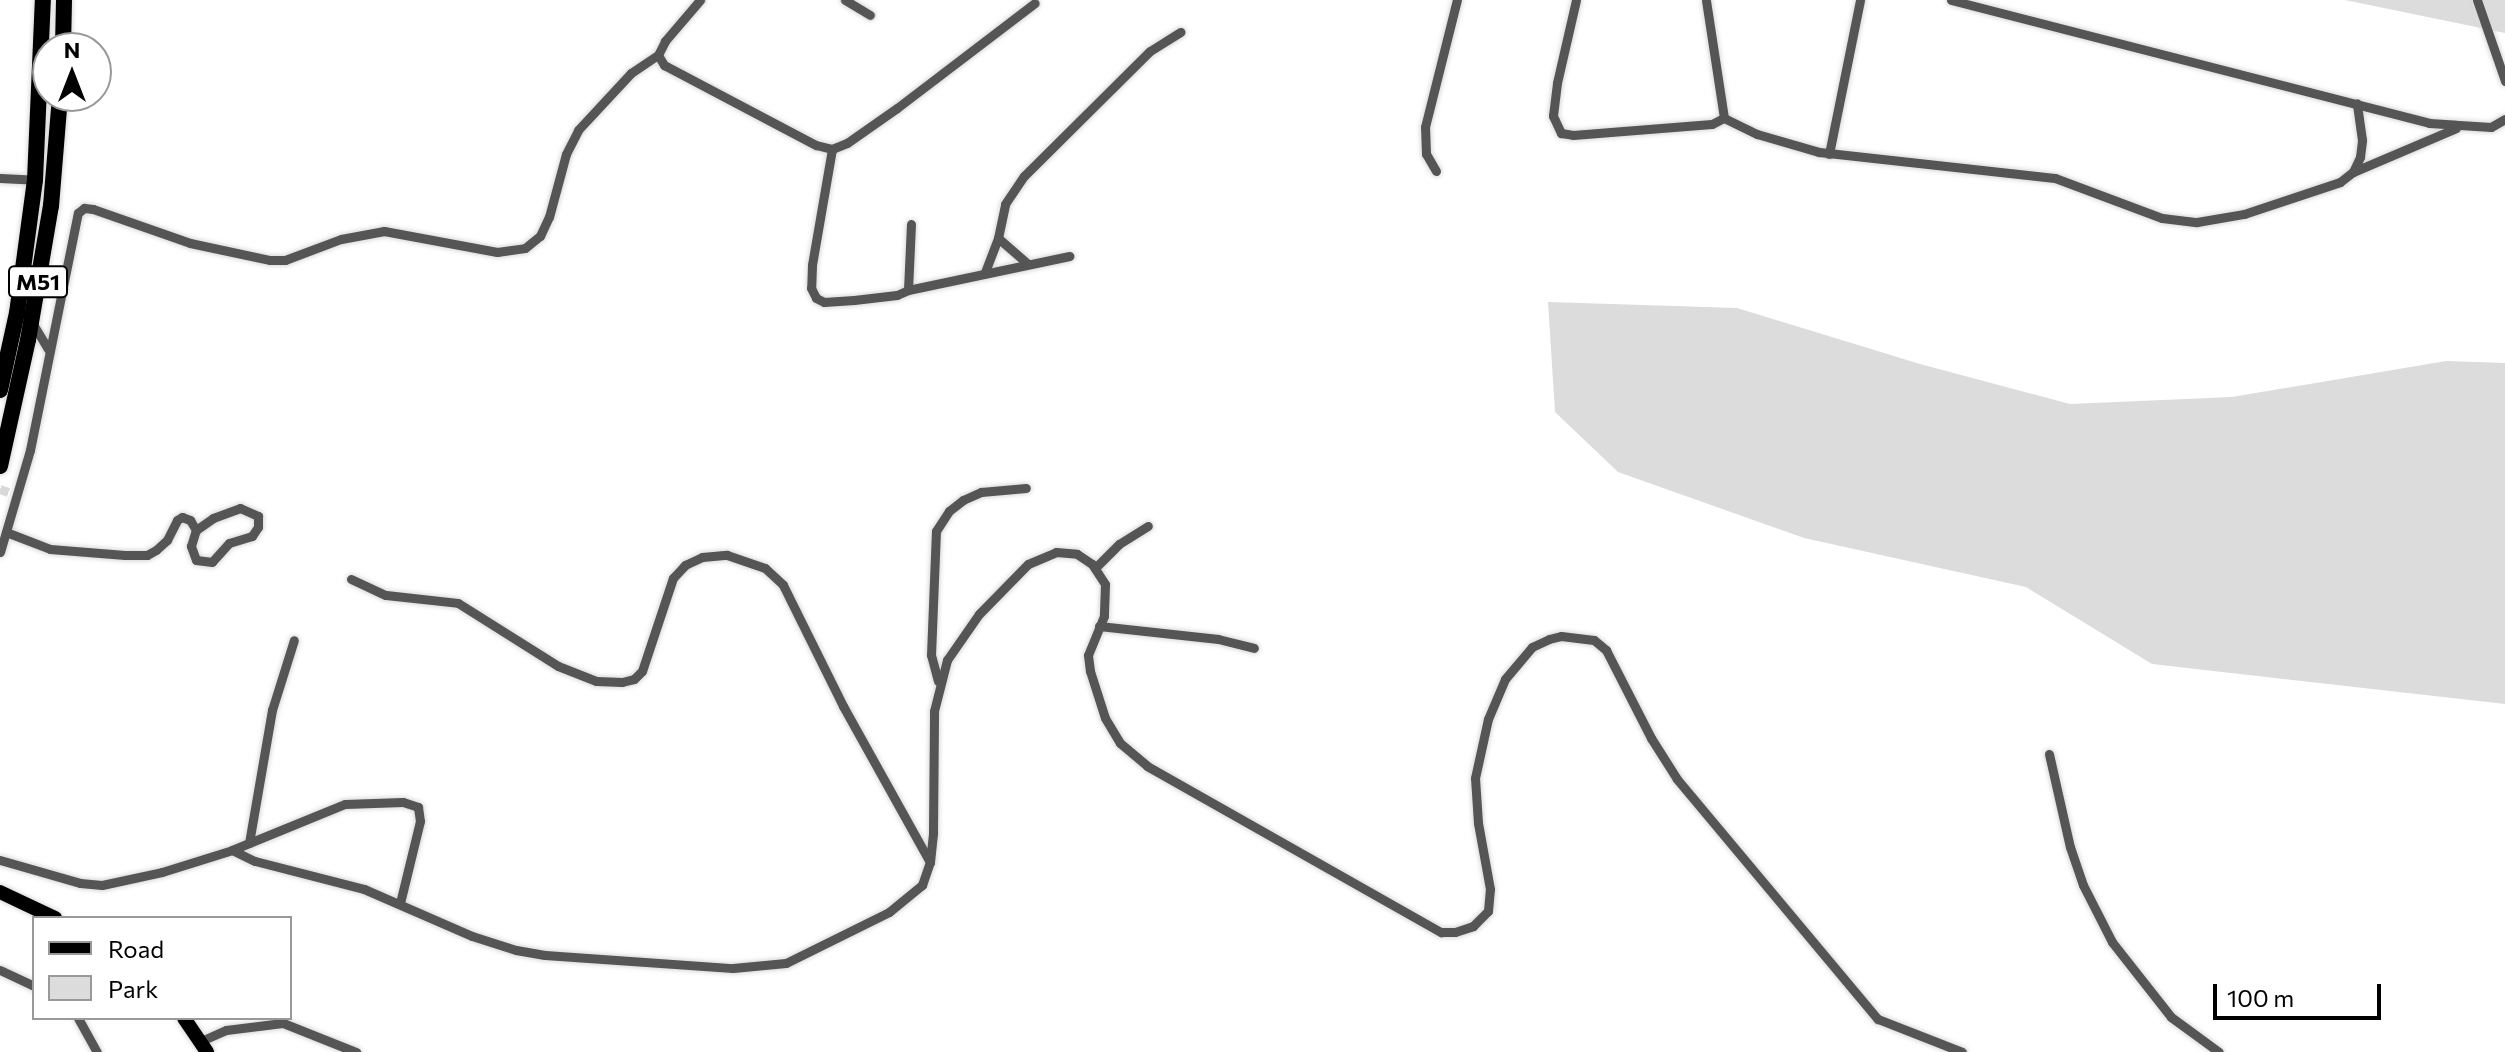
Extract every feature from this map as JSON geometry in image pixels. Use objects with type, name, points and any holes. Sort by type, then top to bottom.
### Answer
[{"type":"highway","name":"M51","points":[[0,390],[35,180],[43,0]]},
{"type":"highway","points":[[63,32],[64,0]]},
{"type":"highway","name":"M51","points":[[0,466],[32,322],[51,206],[59,112]]},
{"type":"main road","points":[[0,892],[51,916]]},
{"type":"main road","points":[[185,1020],[204,1046]]},
{"type":"street","points":[[684,0],[690,12]]},
{"type":"street","points":[[0,552],[30,450],[75,223],[84,208],[190,243],[270,260],[285,260],[341,239],[384,231],[497,252],[525,248],[540,236],[549,217],[566,154],[578,130],[631,73],[658,55],[665,41],[700,0]]},
{"type":"street","points":[[845,0],[870,15]]},
{"type":"street","points":[[1436,171],[1425,147],[1425,127],[1457,0]]},
{"type":"street","points":[[1576,0],[1555,97],[1554,120],[1561,133],[1704,125],[1724,118],[1757,134],[1829,154],[2055,178],[2162,218],[2197,222],[2244,214],[2340,182],[2353,172],[2457,128]]},
{"type":"street","points":[[1706,0],[1724,118]]},
{"type":"street","points":[[1829,154],[1860,0]]},
{"type":"street","points":[[1951,0],[2457,128],[2505,128]]},
{"type":"street","points":[[2477,0],[2505,81]]},
{"type":"street","points":[[658,55],[664,65],[816,145],[832,149],[871,126],[1035,3]]},
{"type":"street","points":[[985,272],[998,238],[1005,204],[1024,176],[1150,51],[1181,32]]},
{"type":"street","points":[[2353,172],[2362,140],[2357,103]]},
{"type":"street","points":[[2491,127],[2505,119]]},
{"type":"street","points":[[832,149],[812,265],[813,295],[824,302],[889,296],[985,272],[1069,256]]},
{"type":"street","points":[[0,178],[35,180]]},
{"type":"street","points":[[908,290],[911,224]]},
{"type":"street","points":[[998,238],[1027,263]]},
{"type":"street","points":[[32,322],[48,349]]},
{"type":"street","points":[[938,681],[931,655],[936,531],[949,511],[963,500],[981,492],[1026,488]]},
{"type":"street","points":[[6,532],[50,549],[147,555],[167,540],[177,520],[182,517],[190,520],[196,530],[192,555],[202,563],[212,562],[229,543],[252,536],[259,520],[248,509],[240,508],[213,518],[196,530]]},
{"type":"street","points":[[1095,568],[1119,544],[1148,526]]},
{"type":"street","points":[[232,850],[255,861],[324,877],[400,903],[491,944],[545,955],[759,967],[786,963],[889,912],[922,885],[930,862],[934,711],[938,681],[947,660],[971,625],[1028,564],[1056,552],[1077,554],[1095,568],[1107,595],[1088,655],[1092,685],[1111,730],[1131,753],[1427,927],[1455,932],[1482,919],[1489,903],[1475,778],[1494,700],[1505,679],[1532,647],[1561,636],[1594,640],[1612,659],[1651,738],[1677,779],[1878,1019],[1962,1052]]},
{"type":"street","points":[[351,579],[386,595],[458,603],[558,666],[596,681],[622,682],[634,679],[642,671],[673,578],[685,565],[702,557],[727,555],[765,568],[783,585],[843,706],[930,862]]},
{"type":"street","points":[[1099,626],[1218,639],[1254,648]]},
{"type":"street","points":[[249,843],[272,710],[294,640]]},
{"type":"street","points":[[2049,754],[2070,847],[2083,885],[2112,942],[2171,1017],[2219,1052]]},
{"type":"street","points":[[0,860],[80,883],[102,885],[162,872],[232,850],[345,804],[393,801],[415,805],[420,814],[419,831],[400,903]]},
{"type":"street","points":[[0,970],[32,985]]},
{"type":"street","points":[[79,1020],[97,1052]]},
{"type":"street","points":[[204,1046],[226,1030],[283,1023],[356,1052]]},
{"type":"green space","points":[[2345,0],[2505,0],[2505,33]]},
{"type":"green space","points":[[1548,302],[1737,308],[1920,364],[2070,404],[2232,397],[2446,361],[2505,363],[2505,704],[2152,664],[2026,587],[1804,538],[1618,472],[1555,412]]},
{"type":"tunnel","points":[[0,489],[19,496]]}]
